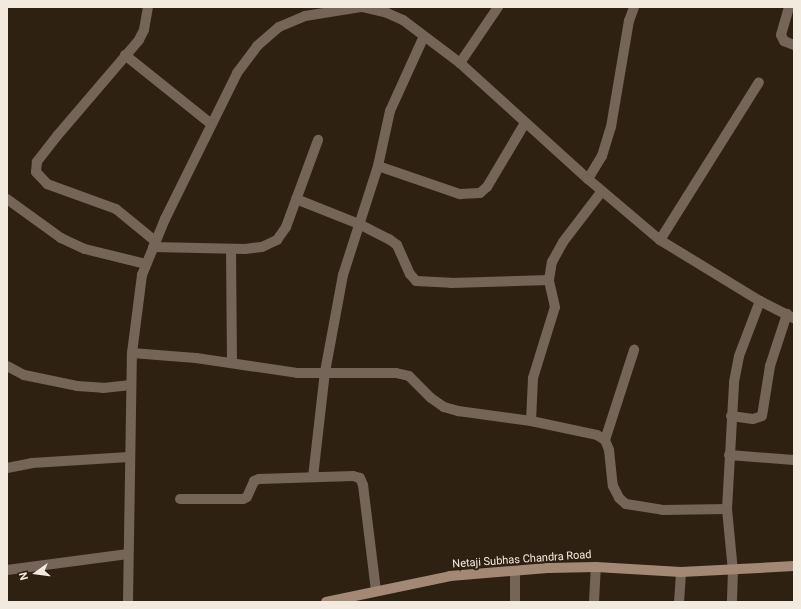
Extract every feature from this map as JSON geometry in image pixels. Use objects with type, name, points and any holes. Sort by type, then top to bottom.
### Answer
[{"type":"main road","name":"Netaji Subhas Chandra Road","points":[[326,602],[450,576],[596,567],[681,572],[734,571],[794,566]]},
{"type":"street","points":[[148,7],[144,30],[139,40],[57,136],[37,162],[36,172],[47,184],[116,209],[154,244],[231,249],[262,247],[277,240],[286,227],[318,140]]},
{"type":"street","points":[[128,602],[129,457],[132,353],[142,275],[154,244],[237,73],[257,46],[279,27],[305,16],[347,7],[362,8],[386,13],[403,20],[460,63],[588,179],[660,240],[760,301],[790,316],[770,366],[765,412],[758,418],[731,416]]},
{"type":"street","points":[[460,63],[498,7]]},
{"type":"street","points":[[588,179],[602,156],[611,127],[627,36],[634,7]]},
{"type":"street","points":[[789,7],[781,35],[784,41],[794,45]]},
{"type":"street","points":[[313,477],[325,372],[343,275],[378,166],[390,111],[424,36]]},
{"type":"street","points":[[125,55],[211,124]]},
{"type":"street","points":[[660,240],[760,82]]},
{"type":"street","points":[[378,166],[460,194],[480,193],[487,187],[525,123]]},
{"type":"street","points":[[531,421],[533,378],[538,358],[553,320],[555,307],[549,280],[552,262],[563,242],[602,191]]},
{"type":"street","points":[[7,199],[55,234],[85,249],[146,264]]},
{"type":"street","points":[[296,199],[359,224],[397,245],[410,274],[416,281],[451,283],[549,280]]},
{"type":"street","points":[[231,249],[232,363]]},
{"type":"street","points":[[732,602],[734,571],[727,509],[731,416],[739,356],[760,301]]},
{"type":"street","points":[[605,440],[634,350]]},
{"type":"street","points":[[132,353],[232,363],[297,373],[396,373],[409,376],[431,398],[444,407],[458,411],[531,421],[597,435],[605,440],[609,450],[613,486],[619,498],[626,504],[662,510],[727,509]]},
{"type":"street","points":[[7,366],[24,375],[77,386],[103,388],[131,385]]},
{"type":"street","points":[[729,455],[794,460]]},
{"type":"street","points":[[7,468],[32,463],[129,457]]},
{"type":"street","points":[[180,499],[243,499],[247,497],[254,481],[259,479],[353,476],[360,478],[363,485],[376,591]]},
{"type":"street","points":[[7,570],[128,554]]},
{"type":"street","points":[[594,602],[596,567]]},
{"type":"street","points":[[515,571],[515,602]]},
{"type":"street","points":[[679,602],[681,572]]}]
